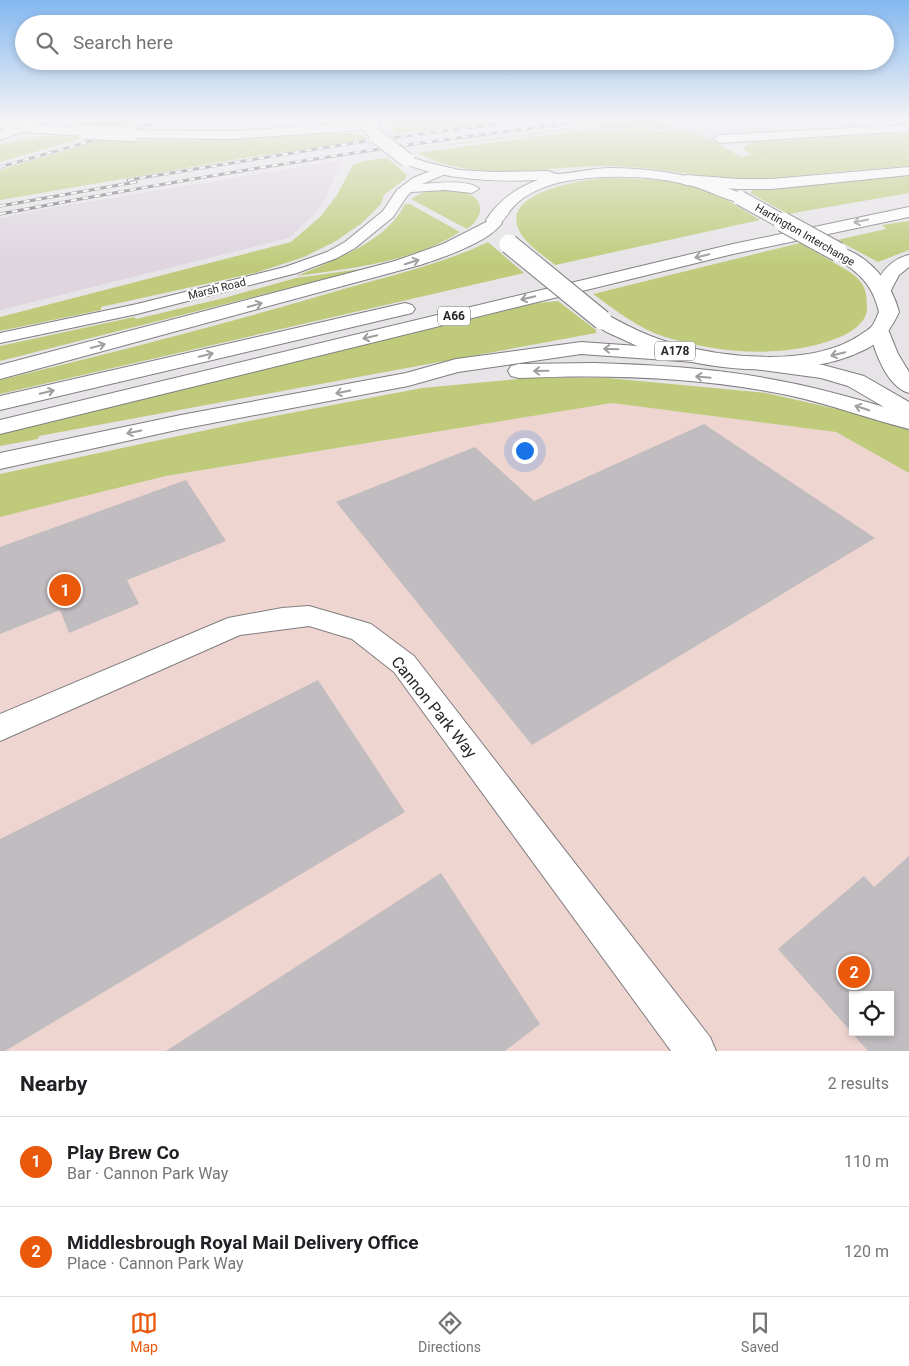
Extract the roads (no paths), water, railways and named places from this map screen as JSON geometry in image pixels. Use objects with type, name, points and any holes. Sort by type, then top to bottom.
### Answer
[{"type":"main road","name":"A178","points":[[426,167],[472,189],[490,213],[509,244],[602,320],[618,330],[654,345],[694,356],[754,362],[789,362],[846,352],[864,343],[880,330]]},
{"type":"main road","points":[[686,180],[764,184],[909,171]]},
{"type":"main road","name":"A178","points":[[440,172],[495,177],[577,175]]},
{"type":"main road","name":"Hartington Interchange","points":[[0,372],[401,265],[449,250],[476,236],[490,213],[503,207],[523,192],[545,183],[577,175],[630,173],[686,180],[740,198],[838,252],[862,268],[883,288]]},
{"type":"main road","points":[[524,281],[718,235],[909,199]]},
{"type":"main road","name":"A66","points":[[0,427],[733,249],[909,212]]},
{"type":"main road","points":[[909,260],[895,268],[888,275],[883,288],[889,312],[880,330],[884,351],[894,369],[909,386]]},
{"type":"main road","name":"A66","points":[[0,403],[427,303]]},
{"type":"main road","points":[[0,460],[181,422],[408,379],[456,366],[581,348],[612,348],[694,356]]},
{"type":"main road","points":[[754,362],[823,372],[856,381],[909,412]]},
{"type":"main road","points":[[408,379],[524,371],[661,373],[763,385],[826,397],[909,422]]},
{"type":"street","name":"Marsh Road","points":[[0,338],[137,309],[291,270],[332,255],[350,245],[388,214],[402,193],[418,181],[440,172]]},
{"type":"street","points":[[408,190],[445,186],[472,189]]},
{"type":"street","name":"Cannon Park Way","points":[[0,728],[237,625],[309,616],[361,631],[404,664],[696,1051]]},
{"type":"railway","points":[[128,180],[207,167]]},
{"type":"railway","points":[[0,214],[266,167]]},
{"type":"railway","points":[[0,206],[136,182]]},
{"type":"place","name":"Play Brew Co","points":[[65,590]]},
{"type":"place","name":"Middlesbrough Royal Mail Delivery Office","points":[[854,972]]}]
